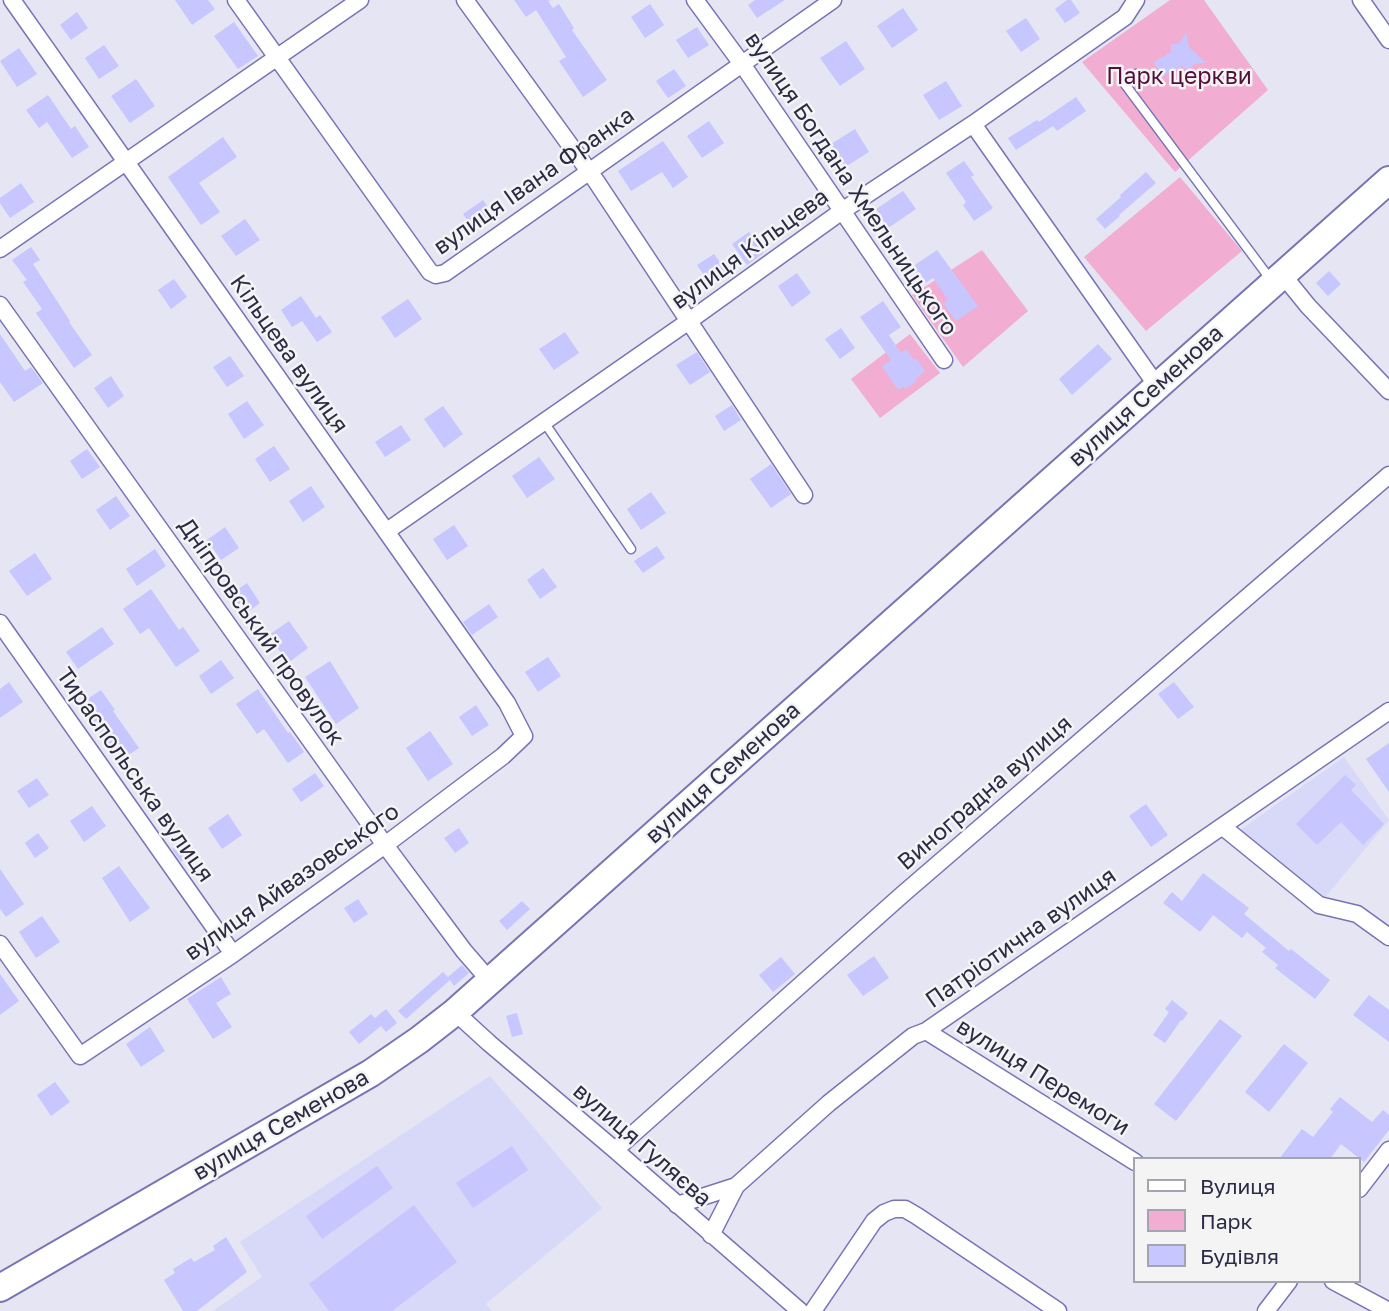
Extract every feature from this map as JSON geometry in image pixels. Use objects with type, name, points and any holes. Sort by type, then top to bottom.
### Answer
[{"type":"highway","name":"вулиця Семенова","points":[[0,1288],[371,1073],[455,1012],[1389,180]]},
{"type":"street","name":"Кільцева вулиця","points":[[12,0],[507,703],[524,736]]},
{"type":"street","name":"вулиця Івана Франка","points":[[236,0],[422,261],[430,272],[436,275],[445,274],[833,0]]},
{"type":"street","points":[[0,249],[360,0]]},
{"type":"street","points":[[465,0],[596,181],[804,495]]},
{"type":"street","name":"вулиця Богдана Хмельницького","points":[[695,0],[742,64],[944,360]]},
{"type":"street","name":"вулиця Кільцева","points":[[387,531],[690,321],[842,211],[973,124],[1125,16],[1136,0]]},
{"type":"street","points":[[1362,0],[1389,40]]},
{"type":"street","points":[[973,124],[1157,386]]},
{"type":"street","points":[[1277,279],[1308,306],[1389,391]]},
{"type":"street","name":"Дніпровський провулок","points":[[0,304],[386,845],[464,951],[490,981]]},
{"type":"street","name":"Виноградна вулиця","points":[[615,1150],[902,894],[1389,475]]},
{"type":"street","name":"Тираспольська вулиця","points":[[0,623],[233,954]]},
{"type":"street","name":"Патріотична вулиця","points":[[711,1235],[736,1186],[829,1103],[913,1036],[926,1031],[1389,711]]},
{"type":"street","name":"вулиця Айвазовського","points":[[0,944],[80,1056],[233,954],[386,845],[524,736]]},
{"type":"street","points":[[1223,827],[1319,905],[1357,914],[1389,937]]},
{"type":"street","name":"вулиця Гуляєва","points":[[455,1012],[800,1311]]},
{"type":"street","name":"вулиця Перемоги","points":[[926,1031],[1134,1162]]},
{"type":"street","points":[[1361,1186],[1389,1150]]},
{"type":"street","points":[[677,1205],[736,1186]]},
{"type":"street","points":[[813,1311],[874,1221],[894,1209],[905,1209],[917,1216],[1058,1311]]},
{"type":"street","points":[[1266,1311],[1287,1283]]},
{"type":"street","points":[[1337,1283],[1389,1311]]},
{"type":"lane","points":[[1136,74],[1124,83],[1277,279]]},
{"type":"lane","points":[[544,422],[631,549]]},
{"type":"shaded area","points":[[1344,757],[1389,820],[1322,901],[1240,830]]},
{"type":"shaded area","points":[[490,1076],[602,1208],[486,1304],[492,1311],[213,1311],[262,1277],[240,1242]]},
{"type":"green space","name":"Парк церкви","points":[[1170,0],[1204,0],[1268,90],[1175,172],[1082,62]]},
{"type":"green space","points":[[1180,177],[1242,251],[1146,331],[1084,257]]},
{"type":"green space","points":[[982,250],[1028,311],[963,367],[912,295]]},
{"type":"green space","points":[[910,334],[940,373],[880,418],[851,379]]},
{"type":"building","points":[[175,0],[208,0],[215,9],[192,25]]},
{"type":"building","points":[[514,0],[551,0],[548,1],[553,8],[559,4],[574,28],[572,30],[607,80],[583,97],[559,61],[566,57],[536,10],[526,17]]},
{"type":"building","points":[[755,0],[785,0],[757,18],[748,5]]},
{"type":"building","points":[[1071,0],[1080,13],[1065,23],[1055,9]]},
{"type":"building","points":[[650,4],[664,25],[645,38],[631,17]]},
{"type":"building","points":[[903,8],[918,30],[892,48],[877,26]]},
{"type":"building","points":[[77,12],[88,28],[71,40],[60,25]]},
{"type":"building","points":[[1026,18],[1040,39],[1021,52],[1006,31]]},
{"type":"building","points":[[234,22],[258,56],[238,69],[214,36]]},
{"type":"building","points":[[697,27],[709,45],[688,58],[676,40]]},
{"type":"building","points":[[1186,32],[1189,47],[1206,63],[1194,64],[1188,71],[1182,66],[1162,77],[1154,62],[1171,52],[1171,44],[1179,44]]},
{"type":"building","points":[[846,41],[865,69],[840,86],[820,58]]},
{"type":"building","points":[[104,45],[119,66],[99,79],[85,58]]},
{"type":"building","points":[[19,48],[37,74],[17,87],[0,61]]},
{"type":"building","points":[[674,69],[686,86],[668,98],[656,81]]},
{"type":"building","points":[[136,79],[155,106],[130,123],[111,96]]},
{"type":"building","points":[[946,81],[962,106],[939,120],[923,95]]},
{"type":"building","points":[[48,95],[71,129],[75,126],[89,147],[72,158],[47,122],[39,128],[26,110]]},
{"type":"building","points":[[1076,97],[1086,111],[1057,131],[1053,126],[1016,150],[1008,138],[1037,120],[1039,122]]},
{"type":"building","points":[[709,121],[724,143],[702,158],[687,136]]},
{"type":"building","points":[[855,129],[869,152],[845,167],[831,144]]},
{"type":"building","points":[[223,137],[237,157],[199,183],[220,212],[201,225],[168,177]]},
{"type":"building","points":[[663,141],[688,177],[673,188],[662,172],[631,191],[618,171]]},
{"type":"building","points":[[964,161],[974,175],[971,177],[993,208],[974,221],[963,205],[966,202],[946,173]]},
{"type":"building","points":[[1146,172],[1156,183],[1105,229],[1096,219]]},
{"type":"building","points":[[21,183],[34,202],[10,218],[0,203],[0,198]]},
{"type":"building","points":[[903,191],[916,209],[888,228],[876,209]]},
{"type":"building","points":[[483,200],[492,213],[472,227],[463,214]]},
{"type":"building","points":[[245,219],[260,240],[236,256],[221,236]]},
{"type":"building","points":[[749,232],[764,253],[747,265],[732,244]]},
{"type":"building","points":[[31,247],[40,260],[33,264],[92,355],[74,368],[36,313],[42,309],[23,282],[27,280],[12,260]]},
{"type":"building","points":[[937,250],[978,306],[956,321],[943,303],[948,300],[933,278],[924,284],[912,267]]},
{"type":"building","points":[[714,254],[727,272],[710,284],[697,265]]},
{"type":"building","points":[[1329,271],[1341,284],[1328,296],[1316,283]]},
{"type":"building","points":[[797,273],[811,293],[792,307],[778,286]]},
{"type":"building","points":[[174,279],[187,297],[171,309],[158,290]]},
{"type":"building","points":[[301,296],[316,318],[320,315],[332,332],[317,342],[302,321],[292,327],[281,310]]},
{"type":"building","points":[[408,299],[422,319],[395,338],[381,317]]},
{"type":"building","points":[[883,301],[901,327],[889,335],[901,353],[906,349],[925,371],[905,389],[903,387],[898,390],[882,366],[891,360],[860,317]]},
{"type":"building","points":[[841,328],[855,348],[840,359],[825,339]]},
{"type":"building","points":[[565,332],[579,353],[554,370],[539,349]]},
{"type":"building","points":[[0,334],[25,371],[31,367],[43,383],[14,402],[0,382]]},
{"type":"building","points":[[1098,344],[1112,359],[1072,395],[1059,379]]},
{"type":"building","points":[[697,352],[710,372],[690,385],[676,365]]},
{"type":"building","points":[[230,356],[244,376],[227,387],[213,367]]},
{"type":"building","points":[[111,376],[124,396],[108,408],[94,388]]},
{"type":"building","points":[[247,401],[264,425],[244,439],[228,414]]},
{"type":"building","points":[[732,405],[741,420],[724,431],[715,416]]},
{"type":"building","points":[[443,406],[463,434],[444,448],[424,419]]},
{"type":"building","points":[[401,425],[411,440],[385,457],[375,442]]},
{"type":"building","points":[[274,446],[290,469],[270,482],[255,459]]},
{"type":"building","points":[[87,449],[100,467],[82,479],[70,461]]},
{"type":"building","points":[[539,457],[555,479],[527,498],[512,476]]},
{"type":"building","points":[[771,464],[791,494],[771,508],[750,479]]},
{"type":"building","points":[[311,486],[325,507],[303,522],[289,501]]},
{"type":"building","points":[[651,492],[666,513],[641,530],[627,509]]},
{"type":"building","points":[[116,496],[130,516],[110,530],[96,510]]},
{"type":"building","points":[[454,525],[468,546],[447,560],[433,539]]},
{"type":"building","points":[[225,527],[239,548],[221,560],[207,540]]},
{"type":"building","points":[[657,546],[665,558],[643,573],[634,561]]},
{"type":"building","points":[[155,549],[166,566],[137,586],[126,569]]},
{"type":"building","points":[[35,553],[52,579],[27,596],[9,571]]},
{"type":"building","points":[[543,568],[557,587],[540,599],[527,580]]},
{"type":"building","points":[[247,583],[260,603],[245,614],[231,594]]},
{"type":"building","points":[[151,589],[179,630],[183,627],[200,651],[176,667],[149,628],[140,634],[123,609]]},
{"type":"building","points":[[489,604],[498,617],[472,635],[463,622]]},
{"type":"building","points":[[289,621],[308,648],[288,663],[269,635]]},
{"type":"building","points":[[102,627],[114,644],[78,669],[66,652]]},
{"type":"building","points":[[548,657],[561,676],[538,692],[525,672]]},
{"type":"building","points":[[221,660],[234,678],[211,694],[199,676]]},
{"type":"building","points":[[330,661],[359,708],[336,724],[305,677]]},
{"type":"building","points":[[9,682],[23,702],[0,718],[0,689]]},
{"type":"building","points":[[1174,682],[1194,707],[1178,719],[1158,694]]},
{"type":"building","points":[[258,689],[304,752],[288,763],[264,729],[257,734],[236,704]]},
{"type":"building","points":[[101,690],[139,748],[119,761],[80,704]]},
{"type":"building","points":[[476,705],[489,725],[472,736],[459,717]]},
{"type":"building","points":[[430,731],[453,764],[428,781],[406,748]]},
{"type":"building","points":[[1389,743],[1389,792],[1366,759]]},
{"type":"building","points":[[315,773],[324,786],[301,802],[292,789]]},
{"type":"building","points":[[1345,775],[1356,785],[1351,790],[1384,824],[1363,845],[1341,822],[1317,845],[1296,824]]},
{"type":"building","points":[[37,778],[49,795],[29,808],[17,791]]},
{"type":"building","points":[[1146,804],[1168,835],[1151,847],[1129,816]]},
{"type":"building","points":[[92,806],[106,826],[84,842],[70,821]]},
{"type":"building","points":[[228,814],[242,835],[222,849],[208,828]]},
{"type":"building","points":[[459,828],[469,843],[455,853],[444,838]]},
{"type":"building","points":[[38,833],[49,848],[35,858],[25,843]]},
{"type":"building","points":[[185,839],[195,851],[181,862],[172,849]]},
{"type":"building","points":[[119,866],[150,908],[130,922],[102,878]]},
{"type":"building","points":[[0,869],[24,904],[6,917],[0,909]]},
{"type":"building","points":[[1203,873],[1249,908],[1244,914],[1330,980],[1315,999],[1275,968],[1278,965],[1262,952],[1266,948],[1247,932],[1242,938],[1213,915],[1200,932],[1163,903],[1172,892],[1182,901]]},
{"type":"building","points":[[358,899],[368,914],[354,923],[344,908]]},
{"type":"building","points":[[522,901],[530,909],[507,930],[499,921]]},
{"type":"building","points":[[42,916],[60,942],[36,958],[19,932]]},
{"type":"building","points":[[874,956],[889,978],[863,996],[847,975]]},
{"type":"building","points":[[781,957],[795,974],[773,992],[759,975]]},
{"type":"building","points":[[462,965],[469,973],[454,986],[450,980],[406,1019],[398,1011],[443,972],[448,977]]},
{"type":"building","points":[[0,974],[19,1001],[0,1015]]},
{"type":"building","points":[[221,977],[231,994],[216,1003],[232,1027],[213,1039],[187,999]]},
{"type":"building","points":[[1369,995],[1389,1010],[1389,1042],[1353,1015]]},
{"type":"building","points":[[1172,1000],[1188,1013],[1165,1043],[1153,1035],[1169,1012],[1165,1009]]},
{"type":"building","points":[[386,1009],[397,1023],[386,1032],[381,1026],[359,1044],[349,1032],[371,1014],[375,1018]]},
{"type":"building","points":[[517,1013],[523,1034],[512,1037],[506,1016]]},
{"type":"building","points":[[1220,1019],[1242,1036],[1176,1121],[1154,1104]]},
{"type":"building","points":[[150,1027],[165,1051],[141,1067],[126,1044]]},
{"type":"building","points":[[1284,1044],[1308,1063],[1269,1112],[1245,1092]]},
{"type":"building","points":[[55,1082],[70,1102],[51,1116],[37,1095]]},
{"type":"building","points":[[1340,1097],[1372,1122],[1383,1110],[1389,1115],[1389,1130],[1364,1162],[1341,1144],[1331,1157],[1281,1157],[1302,1129],[1313,1137],[1333,1112],[1330,1109]]},
{"type":"building","points":[[512,1146],[528,1170],[473,1208],[456,1183]]},
{"type":"building","points":[[377,1166],[393,1188],[322,1239],[306,1216]]},
{"type":"building","points":[[414,1205],[457,1262],[392,1311],[329,1311],[309,1284]]},
{"type":"building","points":[[226,1237],[247,1272],[197,1311],[183,1311],[164,1280],[175,1273],[173,1269],[191,1258],[194,1262],[215,1250],[213,1246]]}]
